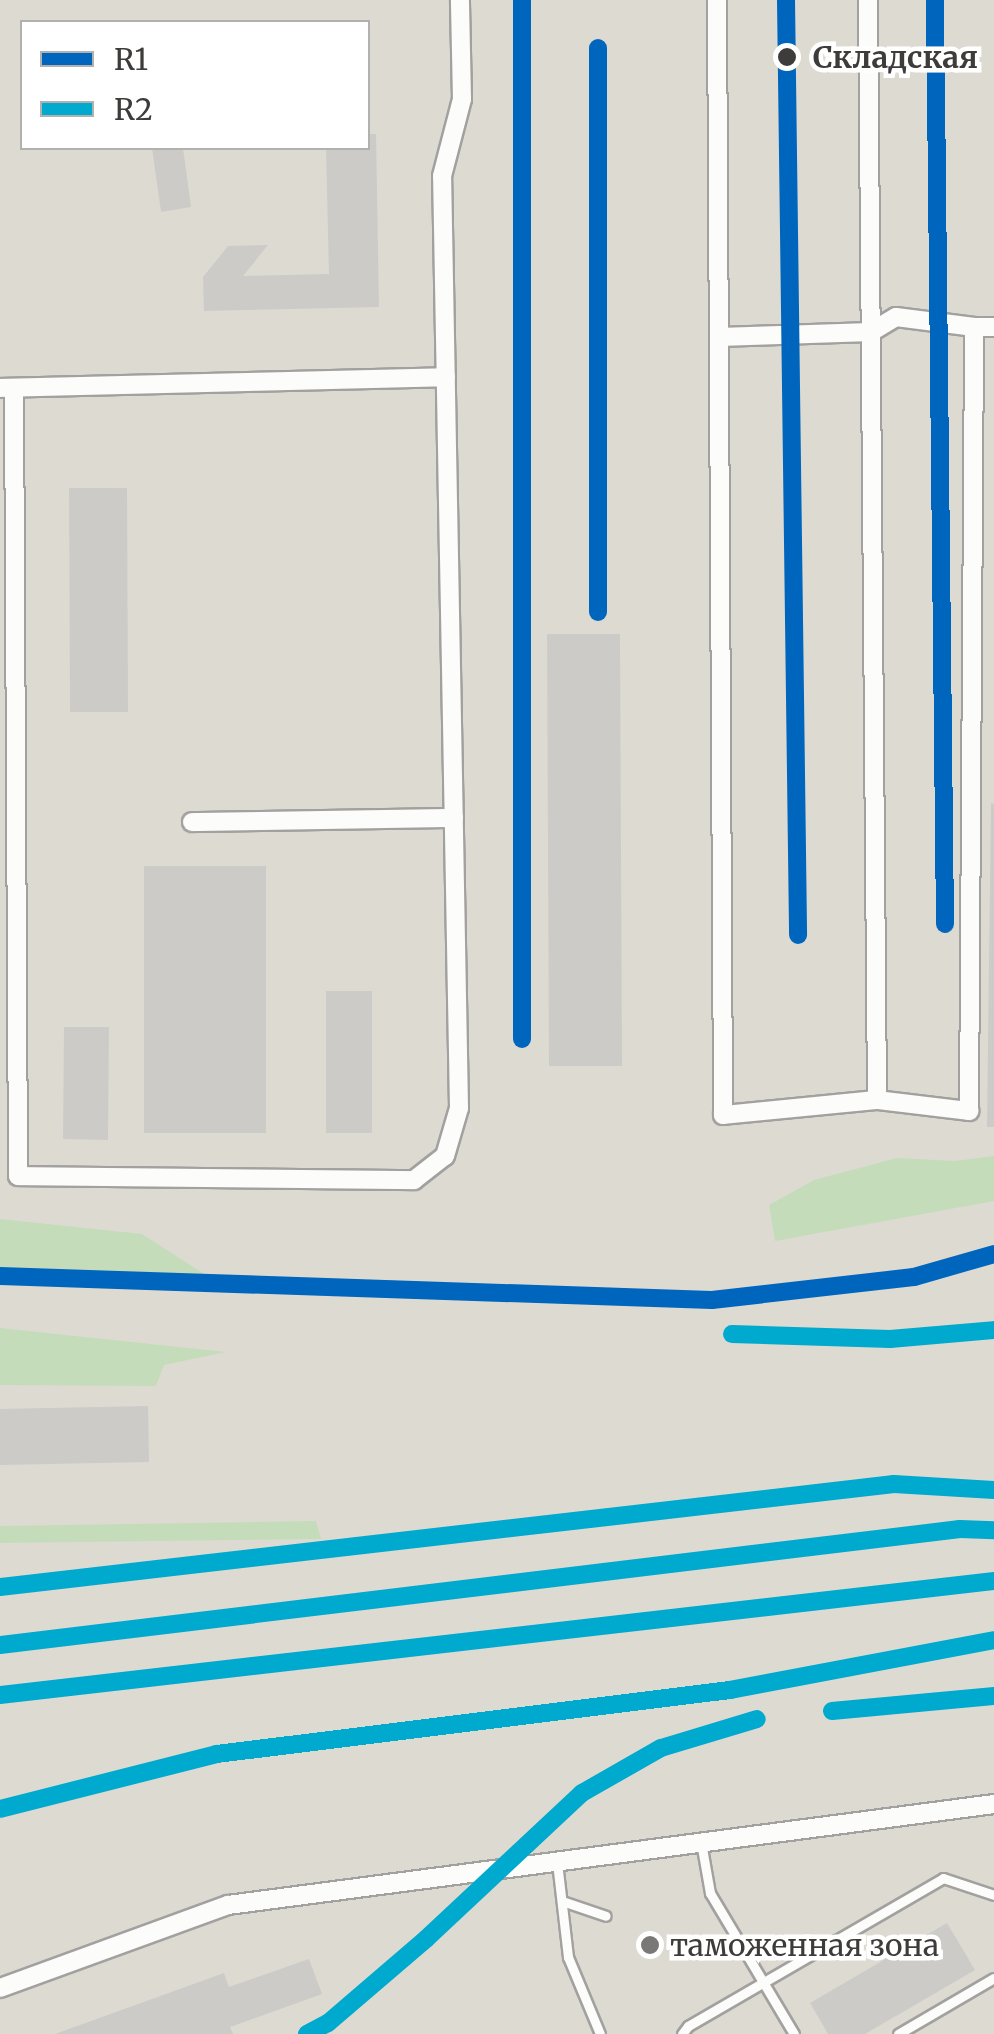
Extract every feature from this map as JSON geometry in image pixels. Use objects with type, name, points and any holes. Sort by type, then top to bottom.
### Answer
[{"type":"street","points":[[446,377],[7,388],[18,1176],[414,1180],[444,1156],[459,1108],[446,377],[442,176],[462,99],[460,0]]},
{"type":"street","points":[[717,0],[722,1115],[878,1100],[969,1111],[974,327]]},
{"type":"street","points":[[868,0],[878,1100]]},
{"type":"street","points":[[718,337],[871,332],[896,317],[994,328]]},
{"type":"street","points":[[192,822],[454,818]]},
{"type":"street","points":[[0,1988],[228,1905],[994,1804]]},
{"type":"lane","points":[[701,1842],[710,1893],[794,2034]]},
{"type":"lane","points":[[557,1862],[568,1957],[600,2034]]},
{"type":"lane","points":[[682,2034],[688,2026],[944,1878],[994,1895]]},
{"type":"lane","points":[[562,1901],[606,1916]]},
{"type":"lane","points":[[898,2034],[994,1978]]},
{"type":"shaded area","points":[[0,0],[994,0],[994,2034],[0,2034]]},
{"type":"green space","points":[[994,1156],[994,1201],[775,1241],[769,1205],[814,1180],[897,1158],[955,1161]]},
{"type":"green space","points":[[0,1219],[142,1234],[215,1281],[162,1274],[140,1280],[0,1269]]},
{"type":"green space","points":[[0,1328],[226,1352],[164,1365],[156,1386],[0,1385]]},
{"type":"green space","points":[[316,1521],[321,1539],[0,1543],[0,1526]]},
{"type":"building","points":[[370,134],[376,134],[379,307],[204,311],[203,277],[228,246],[268,245],[243,276],[329,274],[326,150],[370,150]]},
{"type":"building","points":[[152,150],[183,150],[191,207],[161,212]]},
{"type":"building","points":[[69,488],[127,488],[128,712],[70,712]]},
{"type":"building","points":[[547,634],[620,634],[622,1066],[549,1066]]},
{"type":"building","points":[[991,803],[994,1127],[987,1127]]},
{"type":"building","points":[[144,866],[266,866],[266,1133],[144,1133]]},
{"type":"building","points":[[326,991],[372,991],[372,1133],[326,1133]]},
{"type":"building","points":[[64,1027],[109,1027],[108,1140],[63,1139]]},
{"type":"building","points":[[148,1406],[149,1462],[0,1465],[0,1409]]},
{"type":"building","points":[[947,1923],[975,1970],[865,2034],[828,2034],[810,2003]]},
{"type":"building","points":[[309,1959],[322,1994],[230,2027],[233,2034],[55,2034],[224,1973],[229,1987]]},
{"type":"transit line","name":"R1","points":[[522,0],[522,1039]]},
{"type":"transit line","name":"R1","points":[[786,0],[798,935]]},
{"type":"transit line","name":"R1","points":[[935,0],[945,924]]},
{"type":"transit line","name":"R1","points":[[598,48],[598,612]]},
{"type":"transit line","name":"R1","points":[[0,1276],[712,1300],[914,1277],[994,1254]]},
{"type":"transit line","name":"R2","points":[[732,1334],[890,1339],[994,1330]]},
{"type":"transit line","name":"R2","points":[[0,1587],[894,1484],[994,1490]]},
{"type":"transit line","name":"R2","points":[[0,1645],[960,1529],[994,1530]]},
{"type":"transit line","name":"R2","points":[[0,1695],[994,1581]]},
{"type":"transit line","name":"R2","points":[[0,1809],[217,1754],[730,1690],[994,1640]]},
{"type":"transit line","name":"R2","points":[[832,1711],[994,1696]]},
{"type":"transit line","name":"R2","points":[[307,2034],[328,2023],[427,1938],[582,1793],[661,1748],[757,1719]]},
{"type":"place","name":"Складская","points":[[787,57]]},
{"type":"place","name":"таможенная зона","points":[[650,1945]]}]
